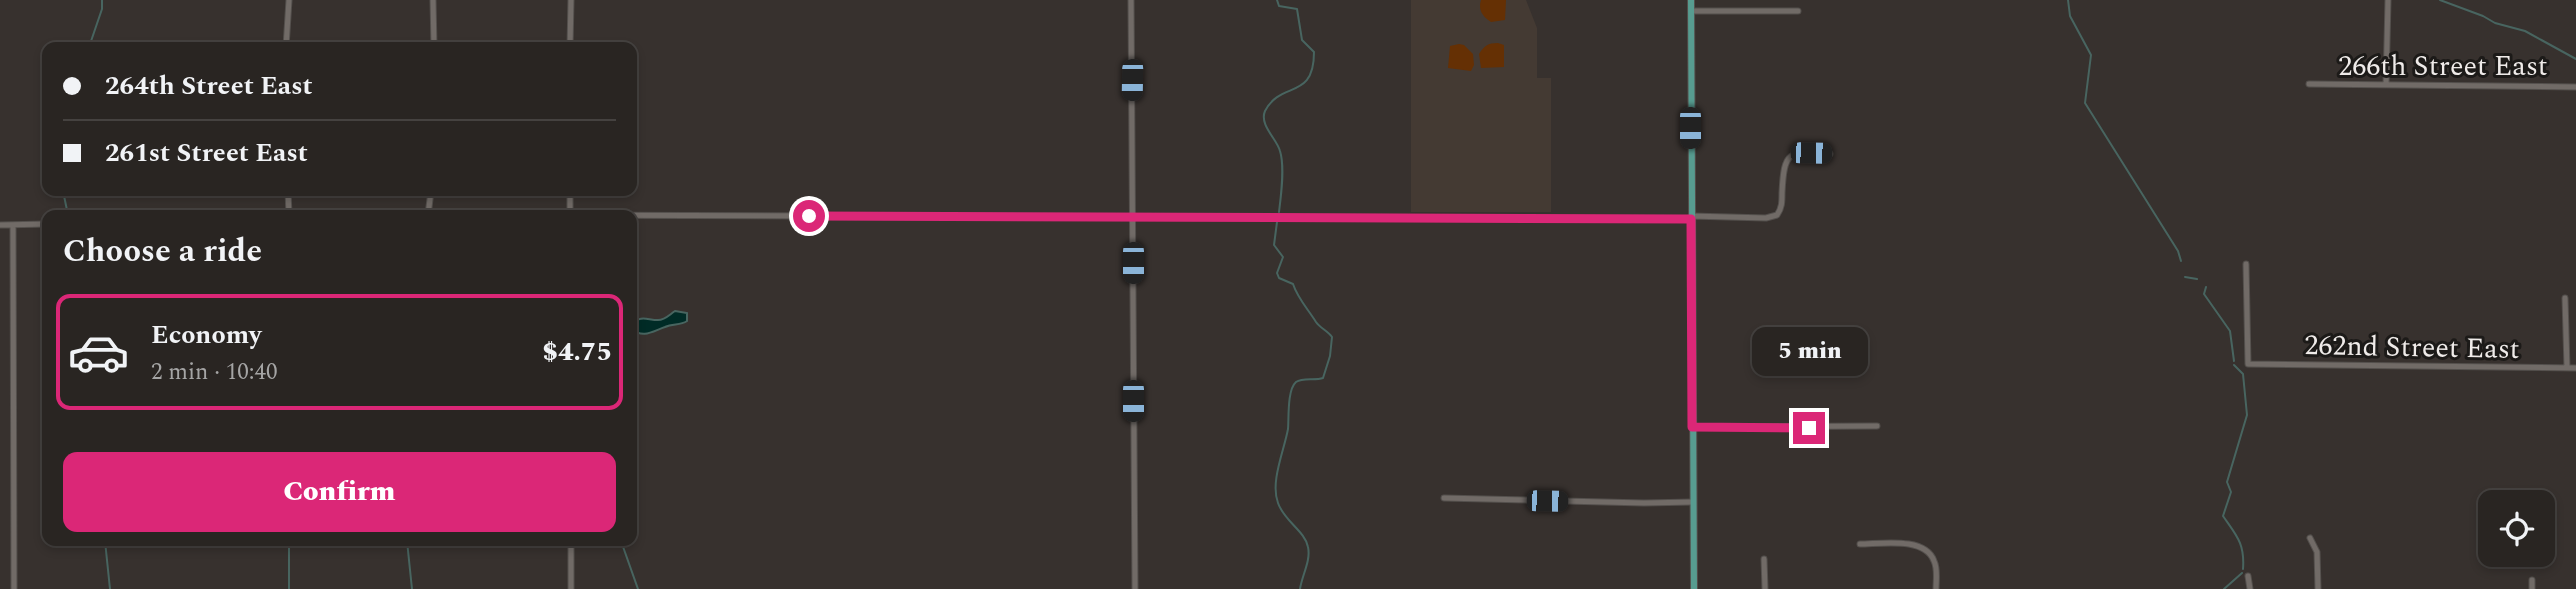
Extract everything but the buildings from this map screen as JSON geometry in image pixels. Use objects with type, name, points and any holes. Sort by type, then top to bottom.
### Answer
[{"type":"main road","points":[[1690,0],[1694,589]]},
{"type":"street","points":[[286,42],[289,0]]},
{"type":"street","points":[[433,0],[434,42]]},
{"type":"street","points":[[570,42],[571,0]]},
{"type":"street","points":[[1131,0],[1135,589]]},
{"type":"street","points":[[2386,85],[2388,0]]},
{"type":"street","points":[[1690,11],[1798,11]]},
{"type":"street","name":"266th Street East","points":[[2309,84],[2576,87]]},
{"type":"street","points":[[637,215],[1772,217],[1780,212],[1782,206],[1784,167],[1788,158],[1796,153],[1830,154]]},
{"type":"street","points":[[0,225],[42,224]]},
{"type":"street","points":[[13,225],[14,589]]},
{"type":"street","name":"262nd Street East","points":[[2246,264],[2248,365],[2576,368]]},
{"type":"street","points":[[2565,298],[2567,368]]},
{"type":"street","points":[[1692,427],[1877,426]]},
{"type":"street","points":[[1444,498],[1693,502]]},
{"type":"street","points":[[2310,538],[2317,552],[2318,589]]},
{"type":"street","points":[[1860,544],[1909,544],[1922,548],[1934,559],[1936,589]]},
{"type":"street","points":[[571,546],[571,589]]},
{"type":"street","points":[[1764,559],[1765,589]]},
{"type":"street","points":[[2248,576],[2250,589]]},
{"type":"street","points":[[2532,580],[2532,589]]},
{"type":"shaded area","points":[[1411,0],[1526,0],[1537,28],[1537,78],[1551,78],[1551,212],[1411,212]]},
{"type":"shaded area","points":[[1481,0],[1506,0],[1505,20],[1488,20],[1480,10]]},
{"type":"shaded area","points":[[1459,44],[1473,54],[1474,65],[1471,71],[1448,68],[1450,46]]},
{"type":"shaded area","points":[[1489,44],[1504,45],[1504,67],[1481,68],[1481,51]]},
{"type":"water","points":[[675,311],[687,313],[687,321],[648,333],[637,332],[639,319],[660,320]]},
{"type":"waterway","points":[[91,42],[102,9],[102,0]]},
{"type":"waterway","points":[[1277,0],[1279,6],[1297,9],[1302,40],[1314,52],[1309,78],[1279,96],[1265,111],[1264,121],[1278,146],[1282,165],[1279,212]]},
{"type":"waterway","points":[[2068,0],[2070,16],[2091,55],[2085,103],[2178,251],[2181,261]]},
{"type":"waterway","points":[[2440,0],[2495,23],[2525,31],[2576,59]]},
{"type":"waterway","points":[[64,196],[67,210]]},
{"type":"waterway","points":[[1277,222],[1274,245],[1283,257],[1277,273],[1279,278],[1293,284],[1316,322],[1332,337],[1330,356],[1323,378],[1299,381],[1293,386],[1288,429],[1277,476],[1278,503],[1308,547],[1300,589]]},
{"type":"waterway","points":[[2185,277],[2197,279]]},
{"type":"waterway","points":[[2206,287],[2204,294],[2230,331],[2234,361]]},
{"type":"waterway","points":[[2234,365],[2243,374],[2247,415],[2227,482],[2231,492],[2223,516],[2241,546],[2243,569]]},
{"type":"waterway","points":[[106,546],[110,589]]},
{"type":"waterway","points":[[289,546],[289,589]]},
{"type":"waterway","points":[[408,546],[412,589]]},
{"type":"waterway","points":[[623,546],[638,589]]},
{"type":"waterway","points":[[2224,589],[2242,573]]},
{"type":"route","points":[[809,216],[1691,219],[1692,427],[1809,428]]}]
